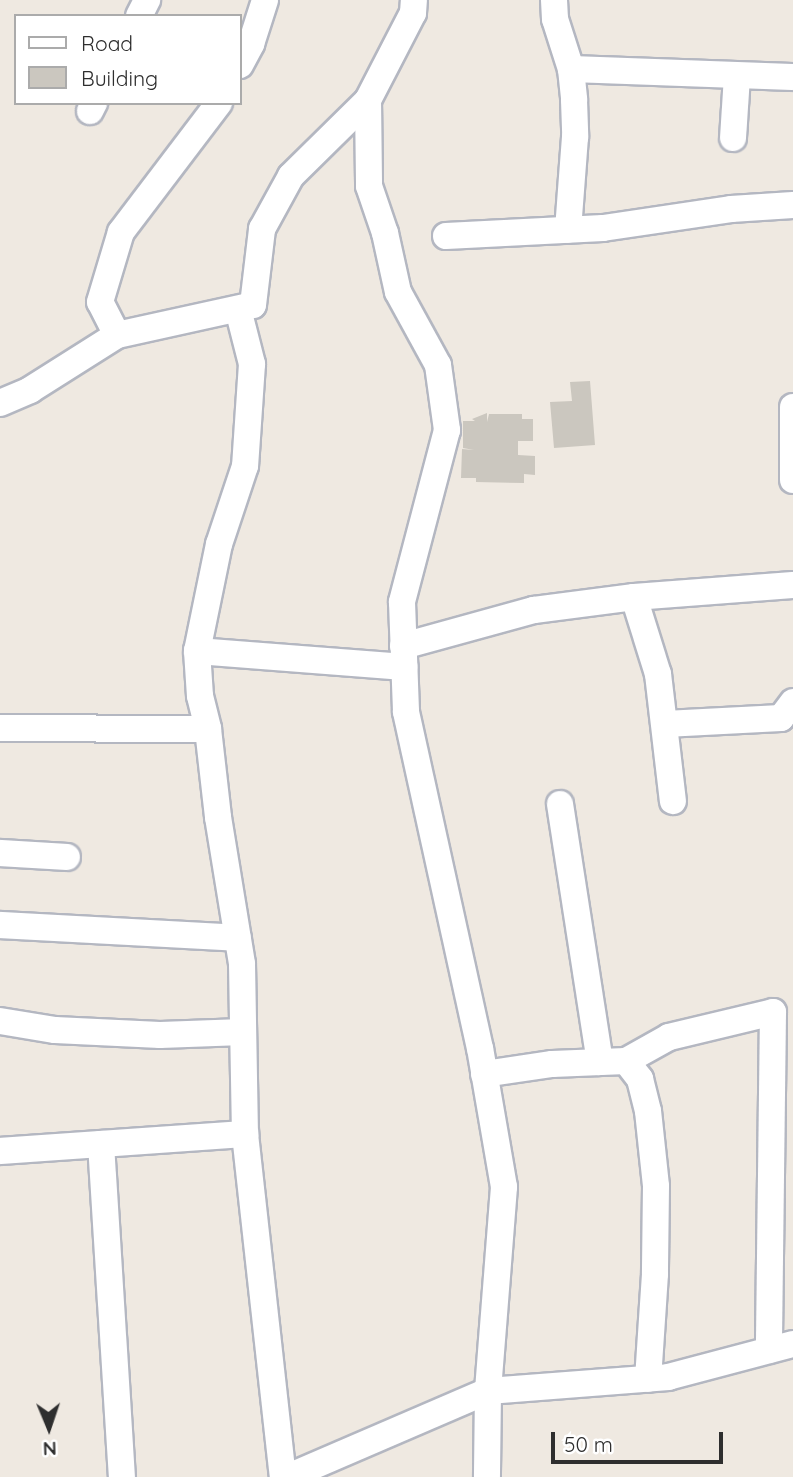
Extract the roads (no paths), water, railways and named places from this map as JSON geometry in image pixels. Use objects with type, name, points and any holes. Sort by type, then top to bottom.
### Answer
[{"type":"street","points":[[242,61],[251,44],[265,0]]},
{"type":"street","points":[[0,404],[30,390],[117,335],[253,305],[262,229],[291,177],[368,100],[413,13],[414,0]]},
{"type":"street","points":[[554,0],[555,19],[571,69],[575,137],[568,230]]},
{"type":"street","points":[[571,69],[793,77]]},
{"type":"street","points":[[733,138],[737,76]]},
{"type":"street","points":[[368,100],[369,186],[385,233],[398,292],[438,365],[447,430],[402,602],[406,712],[485,1074],[504,1187],[488,1391],[487,1477]]},
{"type":"street","points":[[117,335],[100,302],[121,232],[217,105]]},
{"type":"street","points":[[446,236],[603,229],[730,208],[793,205]]},
{"type":"street","points":[[238,309],[252,364],[245,466],[219,544],[197,651],[200,696],[208,729],[218,817],[242,964],[245,1134],[286,1477],[488,1391],[668,1377],[781,1347],[783,1008],[669,1037],[626,1061],[552,1064],[485,1074]]},
{"type":"street","points":[[793,407],[793,480]]},
{"type":"street","points":[[197,651],[404,657],[534,610],[634,597],[793,585]]},
{"type":"street","points":[[634,597],[657,674],[673,801]]},
{"type":"street","points":[[665,724],[781,718],[793,702]]},
{"type":"street","points":[[0,728],[208,729]]},
{"type":"street","points":[[560,804],[600,1062]]},
{"type":"street","points":[[0,853],[67,857]]},
{"type":"street","points":[[0,925],[238,938]]},
{"type":"street","points":[[0,1021],[55,1030],[160,1035],[243,1032]]},
{"type":"street","points":[[626,1061],[640,1079],[648,1111],[656,1186],[655,1274],[648,1379]]},
{"type":"street","points":[[0,1151],[245,1134]]},
{"type":"street","points":[[101,1144],[122,1477]]}]
